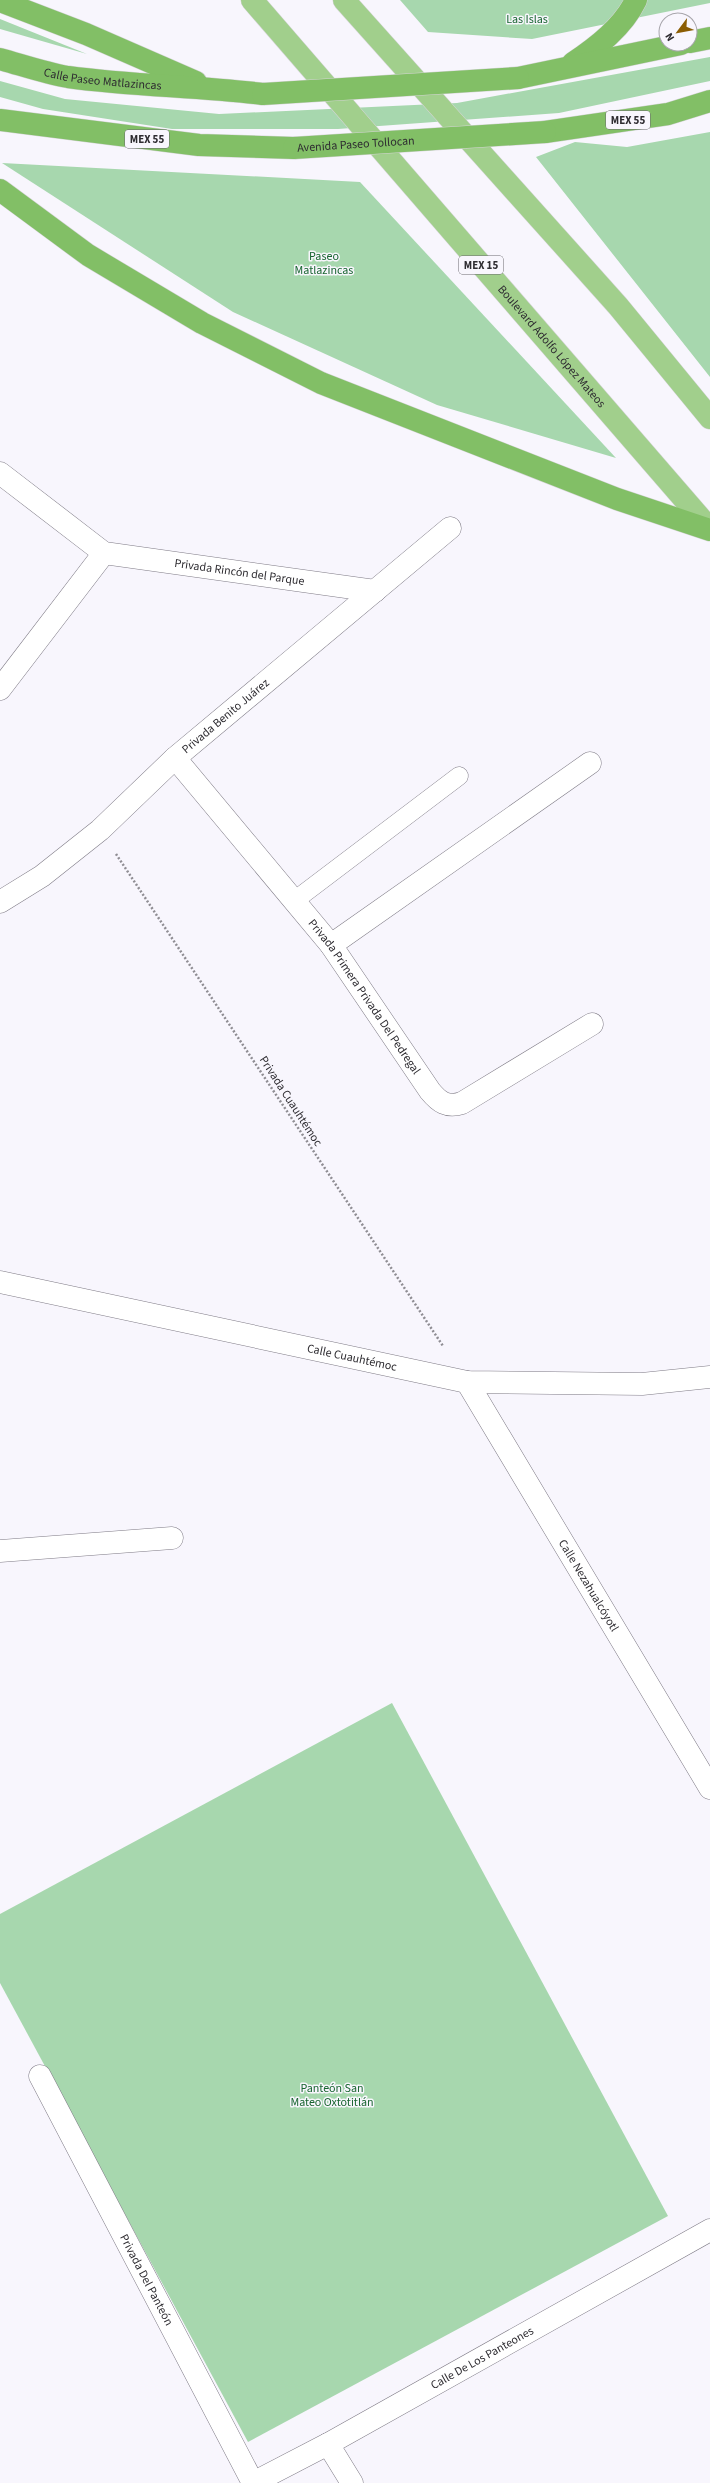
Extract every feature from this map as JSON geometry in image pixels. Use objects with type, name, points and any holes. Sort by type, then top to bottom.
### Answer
[{"type":"highway","points":[[564,69],[599,44],[631,11],[636,0]]},
{"type":"highway","points":[[0,1],[86,34],[208,87],[263,94],[518,78],[658,49]]},
{"type":"highway","points":[[698,40],[710,38]]},
{"type":"highway","name":"Calle Paseo Matlazincas","points":[[0,59],[67,76],[135,84],[208,87]]},
{"type":"highway","name":"Avenida Paseo Tollocan","points":[[0,120],[198,145],[294,148],[545,132],[668,114],[710,102]]},
{"type":"highway","points":[[0,190],[88,255],[202,323],[321,383],[617,499],[710,530]]},
{"type":"main road","name":"Boulevard Adolfo López Mateos","points":[[252,0],[710,530]]},
{"type":"main road","points":[[344,0],[618,306],[710,418]]},
{"type":"street","name":"Privada Rincón del Parque","points":[[0,473],[104,553],[375,591]]},
{"type":"street","name":"Privada Benito Juárez","points":[[0,902],[42,876],[100,830],[175,758],[450,528]]},
{"type":"street","points":[[0,689],[104,553]]},
{"type":"street","name":"Privada Primera Privada Del Pedregal","points":[[175,758],[330,944],[430,1090],[442,1103],[455,1105],[462,1103],[592,1024]]},
{"type":"street","points":[[330,944],[590,763]]},
{"type":"street","name":"Calle Cuauhtémoc","points":[[0,1282],[467,1382],[642,1384],[710,1377]]},
{"type":"street","name":"Calle Nezahualcóyotl","points":[[467,1382],[710,1788]]},
{"type":"street","points":[[0,1551],[172,1538]]},
{"type":"street","name":"Privada Del Panteón","points":[[40,2076],[253,2483]]},
{"type":"street","name":"Calle De Los Panteones","points":[[253,2483],[328,2444],[710,2230]]},
{"type":"street","points":[[328,2444],[352,2483]]},
{"type":"lane","points":[[294,901],[459,776]]},
{"type":"path","name":"Privada Cuauhtémoc","points":[[100,830],[467,1382]]},
{"type":"green space","name":"Las Islas","points":[[400,0],[710,0],[710,3],[666,12],[658,12],[658,14],[532,39],[428,32]]},
{"type":"green space","points":[[0,19],[87,54],[0,29]]},
{"type":"green space","points":[[710,57],[710,81],[559,113],[338,129],[172,129],[43,109],[0,97],[0,81],[65,99],[219,114],[457,103]]},
{"type":"green space","points":[[710,132],[710,377],[536,157],[575,142],[627,147]]},
{"type":"green space","name":"Paseo Matlazincas","points":[[2,163],[360,182],[616,458],[437,405],[233,312]]},
{"type":"green space","name":"Panteón San Mateo Oxtotitlán","points":[[392,1703],[668,2216],[248,2442],[0,1983],[0,1914]]}]
